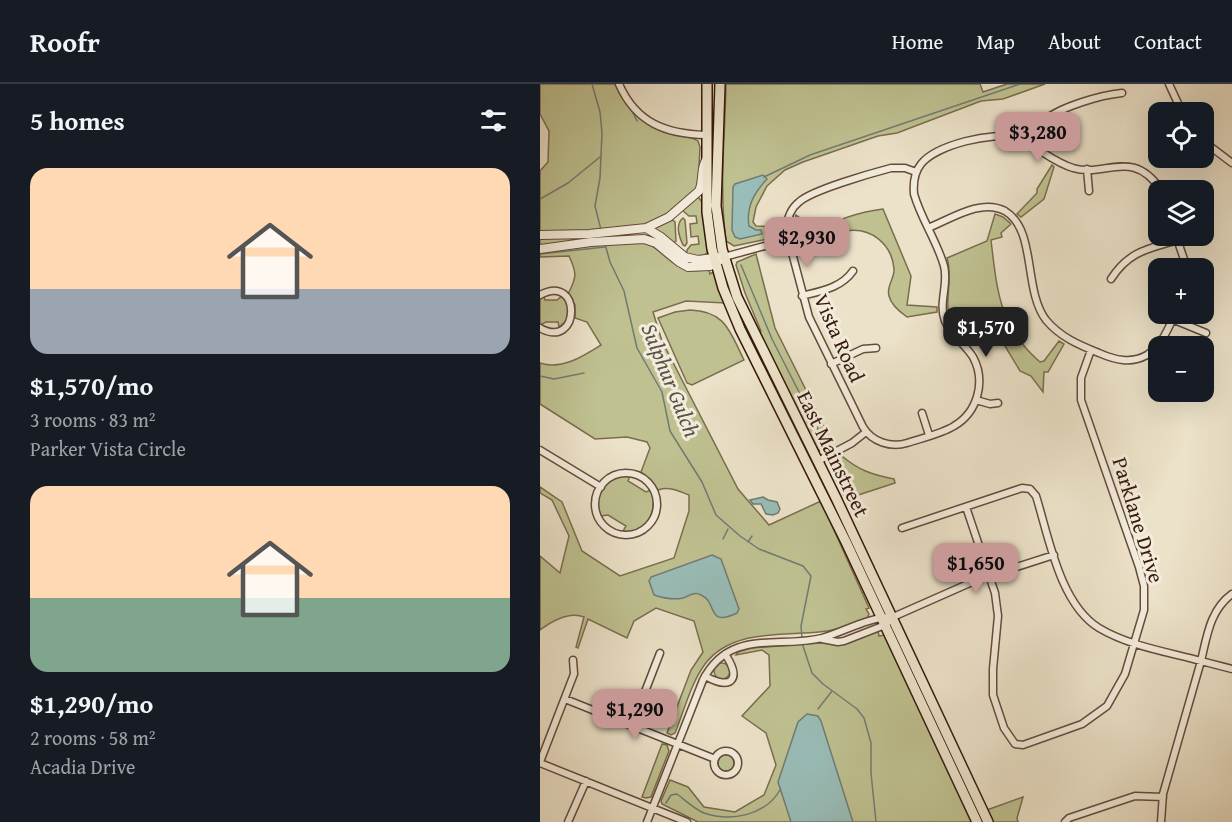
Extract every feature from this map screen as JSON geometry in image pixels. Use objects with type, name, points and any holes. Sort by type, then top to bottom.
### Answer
[{"type":"main road","name":"East Mainstreet","points":[[707,84],[707,212],[733,313],[883,621],[977,822]]},
{"type":"main road","name":"East Mainstreet","points":[[720,84],[716,193],[718,259],[893,617],[988,822]]},
{"type":"street","points":[[619,84],[631,105],[650,122],[676,133],[706,135]]},
{"type":"street","points":[[1170,84],[1178,102]]},
{"type":"street","points":[[1029,144],[1040,125],[1052,115],[1105,96],[1122,93]]},
{"type":"street","points":[[818,461],[852,443],[866,432],[881,442],[893,445],[948,429],[968,413],[976,400],[979,387],[978,369],[969,351],[944,319],[945,270],[914,194],[916,172],[923,161],[932,154],[978,138],[991,135],[1007,136],[1029,144],[1068,167],[1087,170],[1122,166],[1144,174],[1150,180]]},
{"type":"street","points":[[1214,149],[1232,163]]},
{"type":"street","points":[[540,235],[590,238],[616,236],[646,228],[669,217],[699,191],[702,167],[706,160]]},
{"type":"street","name":"Vista Road","points":[[866,432],[811,323],[786,230],[789,215],[796,204],[807,196],[891,168],[905,168],[916,172]]},
{"type":"street","points":[[1144,174],[1148,168]]},
{"type":"street","points":[[1087,170],[1089,191]]},
{"type":"street","points":[[928,228],[980,207],[994,207],[1006,212],[1016,220],[1022,231],[1033,294],[1042,314],[1062,335],[1091,350],[1119,360],[1142,357],[1160,344],[1169,324]]},
{"type":"street","points":[[646,228],[685,257],[698,260],[718,259]]},
{"type":"street","points":[[616,236],[656,243],[688,267],[699,267],[718,259],[787,240]]},
{"type":"street","points":[[540,249],[590,238]]},
{"type":"street","points":[[1111,279],[1132,255],[1156,246]]},
{"type":"street","points":[[802,296],[837,285],[848,278],[853,271]]},
{"type":"street","points":[[540,295],[552,291],[562,294],[570,301],[572,311],[570,322],[562,329],[552,332],[540,328]]},
{"type":"street","points":[[1189,324],[1206,333]]},
{"type":"street","points":[[831,364],[863,348],[876,348]]},
{"type":"street","name":"Parklane Drive","points":[[966,507],[995,593],[998,616],[993,695],[1004,728],[1015,744],[1023,745],[1073,728],[1100,713],[1113,699],[1122,682],[1144,610],[1142,577],[1080,394],[1081,378],[1091,350]]},
{"type":"street","points":[[976,400],[990,404],[998,403]]},
{"type":"street","points":[[922,413],[929,435]]},
{"type":"street","points":[[540,450],[600,487]]},
{"type":"street","points":[[629,473],[643,478],[651,486],[656,496],[657,507],[652,521],[635,533],[625,534],[611,530],[603,523],[597,511],[600,487],[608,479],[618,474],[629,473]]},
{"type":"street","points":[[902,528],[1022,488],[1030,489],[1036,496],[1054,555],[1071,597],[1084,614],[1099,627],[1135,643],[1232,669]]},
{"type":"street","points":[[647,822],[705,676],[713,664],[725,654],[749,644],[820,638],[883,621],[989,576],[1054,555]]},
{"type":"street","points":[[1161,822],[1163,797],[1215,612],[1220,604],[1232,594]]},
{"type":"street","points":[[632,725],[660,653]]},
{"type":"street","points":[[705,676],[724,683],[732,678],[734,666],[725,654]]},
{"type":"street","points":[[573,660],[574,674],[540,762],[687,822]]},
{"type":"street","points":[[565,699],[715,759]]},
{"type":"street","points":[[730,751],[737,756],[738,767],[732,774],[724,775],[716,770],[715,759],[720,752],[730,751]]},
{"type":"street","points":[[568,822],[586,781]]},
{"type":"street","points":[[1062,821],[1135,796],[1163,797]]},
{"type":"green space","points":[[540,84],[615,84],[631,109],[645,122],[662,131],[698,141],[700,147],[698,187],[672,213],[656,222],[624,229],[540,232],[540,171],[548,162],[549,131],[540,114]]},
{"type":"green space","points":[[726,84],[980,84],[983,92],[1007,84],[1045,84],[1003,99],[981,101],[897,133],[878,136],[785,170],[767,186],[756,207],[753,222],[756,226],[780,227],[780,233],[777,237],[734,246],[726,241],[723,202]]},
{"type":"green space","points":[[1052,165],[1054,167],[1044,199],[1021,217],[1017,214],[1037,193],[1037,189]]},
{"type":"green space","points":[[694,198],[699,198],[702,202],[708,252],[701,258],[687,254],[691,245],[699,244],[698,236],[691,237],[690,224],[697,223],[696,216],[689,216],[683,211],[683,208]]},
{"type":"green space","points":[[883,209],[911,276],[907,305],[937,307],[937,312],[907,317],[899,311],[888,292],[894,272],[892,260],[885,245],[872,235],[855,230],[844,231],[836,234],[827,243],[821,238],[794,244],[792,231],[796,215],[818,231],[849,217]]},
{"type":"green space","points":[[995,214],[1011,224],[1001,233],[1002,237],[991,240],[998,291],[1008,321],[1026,349],[1040,362],[1044,361],[1059,341],[1064,344],[1048,372],[1044,372],[1043,392],[1031,376],[1020,371],[990,321],[968,341],[952,323],[949,316],[947,258],[987,241]]},
{"type":"green space","points":[[683,218],[687,243],[685,246],[678,231]]},
{"type":"green space","points":[[671,219],[675,222],[676,241],[673,243],[655,231],[654,227]]},
{"type":"green space","points":[[540,238],[580,238],[581,240],[540,246]]},
{"type":"green space","points":[[638,241],[652,246],[685,269],[709,270],[710,274],[713,272],[725,303],[686,301],[653,312],[662,341],[738,489],[769,525],[821,501],[869,608],[866,609],[869,614],[867,619],[842,627],[811,633],[778,634],[745,639],[717,652],[700,672],[675,733],[671,735],[667,733],[691,670],[703,652],[694,621],[656,608],[634,621],[627,638],[588,619],[578,648],[576,647],[584,617],[567,616],[555,620],[540,630],[540,556],[560,573],[569,536],[552,500],[540,493],[540,487],[562,502],[582,551],[620,576],[674,558],[689,511],[689,495],[670,489],[658,490],[641,472],[650,448],[647,442],[627,437],[595,439],[540,404],[540,363],[564,364],[601,345],[587,322],[575,318],[575,305],[568,294],[575,275],[569,256],[540,257],[540,252],[590,244]]},
{"type":"green space","points":[[756,254],[775,328],[834,446],[818,451],[759,333],[761,331],[736,265],[737,262]]},
{"type":"green space","points":[[544,295],[545,300],[557,300],[562,296],[568,303],[569,319],[559,327],[558,322],[546,322],[540,325],[540,297]]},
{"type":"green space","points":[[690,310],[712,314],[719,319],[730,332],[744,360],[692,385],[687,383],[658,318]]},
{"type":"green space","points":[[842,456],[866,471],[894,479],[895,483],[846,499],[830,467],[831,461]]},
{"type":"green space","points":[[628,474],[630,476],[628,481],[646,492],[651,490],[653,498],[649,520],[638,530],[631,532],[623,531],[626,526],[608,515],[601,516],[598,501],[607,483]]},
{"type":"green space","points":[[878,631],[879,636],[884,635],[894,653],[971,817],[971,822],[698,822],[662,804],[661,801],[670,780],[688,787],[704,807],[735,812],[764,795],[776,765],[766,733],[742,716],[770,686],[769,655],[762,650],[736,655],[738,652],[751,648],[820,643],[840,644]]},
{"type":"green space","points":[[722,663],[728,665],[730,671],[728,677],[722,679],[716,677],[714,671],[716,665]]},
{"type":"green space","points":[[662,744],[667,745],[669,751],[651,797],[642,797]]},
{"type":"green space","points":[[723,755],[729,755],[734,763],[732,769],[723,771],[718,766],[718,760]]},
{"type":"green space","points":[[1023,797],[1018,822],[993,822],[987,810]]},
{"type":"water","points":[[763,175],[767,179],[752,201],[748,219],[749,226],[761,230],[762,234],[740,239],[735,237],[732,230],[733,187],[735,184]]},
{"type":"water","points":[[763,497],[777,502],[780,509],[778,513],[766,514],[761,504],[753,504],[750,500]]},
{"type":"water","points":[[712,555],[721,559],[739,609],[737,613],[721,618],[716,616],[706,598],[698,594],[676,599],[654,595],[649,581],[651,577]]},
{"type":"water","points":[[807,714],[818,716],[821,721],[853,822],[791,822],[778,782],[798,722]]},
{"type":"waterway","name":"Sulphur Gulch","points":[[592,84],[600,112],[602,133],[600,178],[595,206],[601,230]]},
{"type":"waterway","points":[[764,177],[810,155],[1020,84]]},
{"type":"waterway","points":[[632,111],[637,121]]},
{"type":"waterway","points":[[540,199],[568,183],[600,157]]},
{"type":"waterway","name":"Sulphur Gulch","points":[[605,244],[610,262],[624,291],[637,348],[662,392],[670,431],[702,482],[716,515],[759,549],[803,566],[811,576],[801,626],[802,638]]},
{"type":"waterway","points":[[540,254],[605,247]]},
{"type":"waterway","points":[[741,265],[772,339],[826,445]]},
{"type":"waterway","points":[[540,376],[554,379],[584,373]]},
{"type":"waterway","points":[[723,539],[728,529]]},
{"type":"waterway","name":"Sulphur Gulch","points":[[748,542],[752,536]]},
{"type":"waterway","name":"Sulphur Gulch","points":[[802,643],[812,673],[857,709],[864,718],[871,743],[871,773],[876,822]]},
{"type":"waterway","points":[[818,709],[832,691]]},
{"type":"waterway","points":[[666,803],[671,795],[677,794],[704,813],[736,817],[765,806],[780,790]]}]
